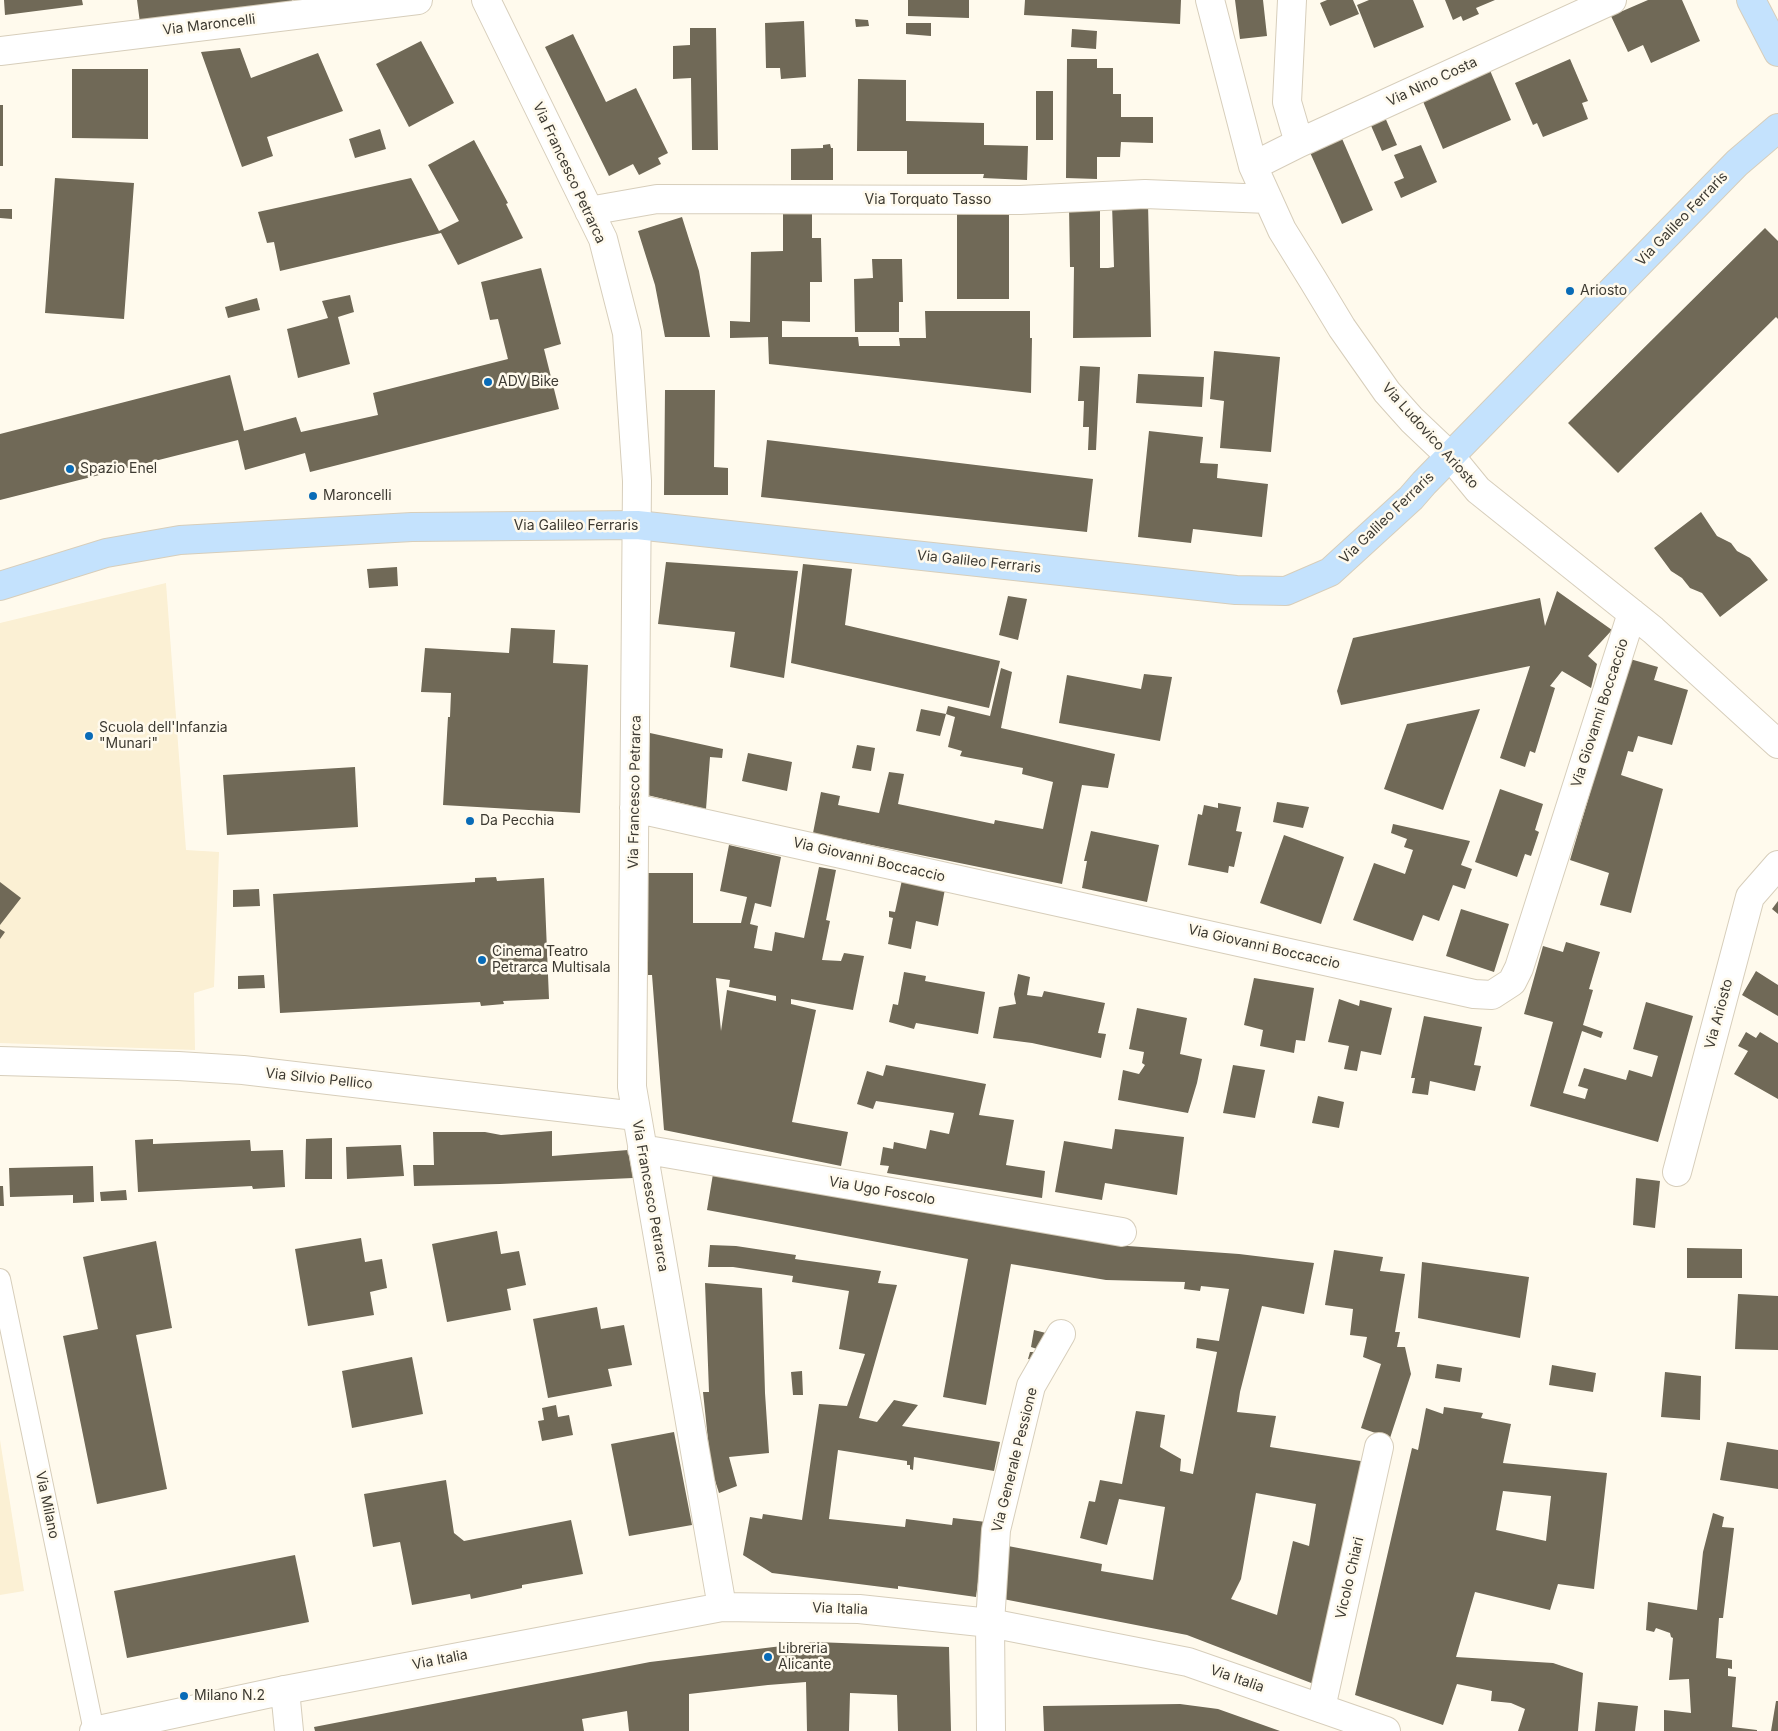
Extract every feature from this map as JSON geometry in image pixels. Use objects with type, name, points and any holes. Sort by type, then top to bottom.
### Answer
[{"type":"main road","points":[[1751,0],[1778,52]]},
{"type":"main road","name":"Via Galileo Ferraris","points":[[0,586],[106,553],[180,540],[412,527],[636,525],[1236,590],[1286,591],[1330,572],[1411,498],[1737,163],[1778,128]]},
{"type":"street","name":"Via Maroncelli","points":[[0,51],[418,0]]},
{"type":"street","name":"Via Francesco Petrarca","points":[[486,0],[603,240],[627,333],[637,482],[632,1087],[722,1607]]},
{"type":"street","name":"Via Ludovico Ariosto","points":[[1210,0],[1253,166],[1282,230],[1342,328],[1387,392],[1412,420],[1451,457],[1478,490],[1653,630],[1778,744]]},
{"type":"street","points":[[1292,0],[1287,102],[1299,143]]},
{"type":"street","name":"Via Nino Costa","points":[[1253,166],[1299,143],[1612,0]]},
{"type":"street","name":"Via Torquato Tasso","points":[[589,211],[657,199],[1020,200],[1145,194],[1268,199]]},
{"type":"street","name":"Via Giovanni Boccaccio","points":[[634,808],[1474,994],[1492,995],[1512,982],[1518,968],[1632,613]]},
{"type":"street","name":"Via Ariosto","points":[[1677,1172],[1750,897],[1778,865]]},
{"type":"street","name":"Via Silvio Pellico","points":[[0,1061],[178,1066],[243,1070],[636,1116]]},
{"type":"street","name":"Via Ugo Foscolo","points":[[642,1149],[1122,1232]]},
{"type":"street","name":"Via Generale Pessione","points":[[991,1731],[990,1623],[996,1530],[1030,1386],[1061,1334]]},
{"type":"street","name":"Vicolo Chiari","points":[[1321,1708],[1379,1447]]},
{"type":"street","name":"Via Italia","points":[[285,1690],[722,1607],[859,1609],[990,1623],[1188,1662],[1386,1731]]},
{"type":"street","points":[[285,1690],[289,1731]]},
{"type":"street","name":"Via Milano","points":[[94,1731],[285,1690]]},
{"type":"lane","name":"Via Milano","points":[[0,1279],[94,1731]]},
{"type":"shaded area","name":"Scuola dell'Infanzia \"Munari\"","points":[[166,583],[186,850],[219,852],[214,987],[194,993],[195,1050],[0,1043],[0,623]]},
{"type":"shaded area","points":[[0,1440],[24,1591],[0,1595]]},
{"type":"building","points":[[4,0],[82,0],[83,5],[5,15]]},
{"type":"building","points":[[137,0],[292,0],[293,8],[140,23]]},
{"type":"building","points":[[908,0],[969,0],[969,18],[908,16]]},
{"type":"building","points":[[1025,0],[1181,0],[1180,24],[1024,15]]},
{"type":"building","points":[[1235,0],[1263,0],[1267,36],[1240,39]]},
{"type":"building","points":[[1327,0],[1353,0],[1359,14],[1330,26],[1320,3]]},
{"type":"building","points":[[1369,0],[1413,0],[1424,27],[1374,48],[1357,5]]},
{"type":"building","points":[[1445,0],[1495,0],[1476,8],[1479,14],[1463,21],[1461,16],[1453,20]]},
{"type":"building","points":[[1648,0],[1682,0],[1700,41],[1651,63],[1643,45],[1628,52],[1611,16]]},
{"type":"building","points":[[855,19],[868,20],[869,26],[856,27]]},
{"type":"building","points":[[804,21],[806,77],[781,79],[780,68],[766,68],[765,23]]},
{"type":"building","points":[[906,23],[931,23],[931,36],[906,34]]},
{"type":"building","points":[[690,28],[716,28],[718,150],[692,150],[691,78],[673,79],[673,46],[690,45]]},
{"type":"building","points":[[1072,29],[1097,31],[1096,49],[1071,47]]},
{"type":"building","points":[[573,34],[606,102],[636,88],[668,153],[658,158],[661,164],[639,175],[633,164],[609,176],[545,47]]},
{"type":"building","points":[[421,41],[454,103],[409,127],[376,64]]},
{"type":"building","points":[[240,48],[251,78],[318,53],[343,111],[267,137],[273,156],[242,167],[201,52]]},
{"type":"building","points":[[1067,59],[1097,59],[1097,68],[1113,68],[1113,94],[1121,94],[1121,117],[1153,117],[1153,143],[1121,142],[1120,157],[1097,157],[1097,179],[1066,178]]},
{"type":"building","points":[[1570,59],[1588,101],[1582,103],[1588,119],[1543,137],[1537,123],[1533,125],[1515,83]]},
{"type":"building","points":[[1489,68],[1511,120],[1443,149],[1422,99]]},
{"type":"building","points":[[72,69],[148,69],[148,139],[72,138]]},
{"type":"building","points":[[858,79],[906,80],[906,121],[984,123],[984,145],[1028,146],[1027,180],[983,178],[984,174],[907,174],[907,151],[857,151]]},
{"type":"building","points":[[1036,91],[1053,91],[1053,140],[1036,140]]},
{"type":"building","points":[[0,105],[3,105],[3,166],[0,166]]},
{"type":"building","points":[[1384,115],[1397,145],[1382,151],[1369,121]]},
{"type":"building","points":[[380,129],[386,149],[355,158],[349,139]]},
{"type":"building","points":[[1340,134],[1373,210],[1342,224],[1308,148]]},
{"type":"building","points":[[474,140],[508,203],[506,204],[523,238],[458,265],[441,233],[280,271],[274,242],[267,243],[258,212],[411,178],[439,231],[459,221],[428,165]]},
{"type":"building","points":[[830,144],[831,148],[833,148],[833,180],[791,180],[791,149],[823,148],[823,145]]},
{"type":"building","points":[[1421,145],[1437,182],[1401,198],[1394,182],[1404,178],[1394,155]]},
{"type":"building","points":[[55,178],[134,183],[124,319],[45,313]]},
{"type":"building","points":[[1148,203],[1151,337],[1073,338],[1074,267],[1070,267],[1069,206],[1100,204],[1100,268],[1108,268],[1114,267],[1112,204]]},
{"type":"building","points":[[783,208],[812,208],[812,238],[821,238],[822,282],[810,282],[810,322],[782,321],[782,337],[858,337],[859,346],[900,346],[899,338],[926,338],[925,311],[1030,311],[1030,338],[1032,338],[1031,393],[769,364],[768,337],[730,338],[730,321],[750,322],[751,252],[783,251]]},
{"type":"building","points":[[0,209],[12,209],[12,219],[0,218]]},
{"type":"building","points":[[957,209],[1009,209],[1009,299],[957,299]]},
{"type":"building","points":[[682,217],[699,271],[710,337],[665,337],[655,285],[638,231]]},
{"type":"building","points":[[1765,228],[1778,241],[1778,319],[1776,317],[1618,473],[1568,423]]},
{"type":"building","points":[[872,259],[902,259],[903,302],[899,302],[899,332],[855,332],[854,279],[873,278]]},
{"type":"building","points":[[541,268],[561,344],[544,349],[559,409],[310,472],[305,453],[245,470],[238,440],[0,500],[0,434],[230,375],[244,431],[296,417],[301,432],[378,415],[373,393],[508,359],[498,319],[490,320],[481,282]]},
{"type":"building","points":[[350,295],[354,312],[338,317],[350,364],[298,378],[287,329],[328,318],[322,301]]},
{"type":"building","points":[[257,298],[260,310],[228,318],[225,307]]},
{"type":"building","points":[[1214,351],[1280,357],[1271,452],[1220,448],[1224,401],[1210,399]]},
{"type":"building","points":[[1080,366],[1100,367],[1096,450],[1088,450],[1089,427],[1083,427],[1084,401],[1078,401]]},
{"type":"building","points":[[1138,374],[1204,377],[1202,407],[1136,403]]},
{"type":"building","points":[[665,390],[715,390],[714,467],[728,468],[728,495],[664,495]]},
{"type":"building","points":[[1149,431],[1203,437],[1200,463],[1218,464],[1217,478],[1268,484],[1262,537],[1193,529],[1191,543],[1138,537]]},
{"type":"building","points":[[767,440],[1093,479],[1087,532],[761,497]]},
{"type":"building","points":[[1701,512],[1717,536],[1731,543],[1737,551],[1750,558],[1768,580],[1720,617],[1702,593],[1690,588],[1682,578],[1671,571],[1654,548]]},
{"type":"building","points":[[666,562],[798,571],[784,678],[730,667],[735,632],[658,624]]},
{"type":"building","points":[[803,564],[852,569],[845,625],[1000,661],[989,708],[791,663]]},
{"type":"building","points":[[397,567],[398,586],[369,588],[367,569]]},
{"type":"building","points":[[1557,591],[1612,630],[1588,656],[1597,664],[1591,688],[1562,671],[1550,686],[1555,688],[1535,753],[1530,751],[1525,767],[1500,758],[1530,666],[1341,705],[1337,691],[1353,638],[1540,598],[1545,626]]},
{"type":"building","points":[[1008,596],[1027,599],[1018,640],[999,635]]},
{"type":"building","points":[[511,628],[555,630],[553,663],[588,665],[580,813],[443,805],[451,693],[421,692],[425,648],[509,653]]},
{"type":"building","points":[[1630,659],[1658,667],[1654,680],[1688,690],[1672,745],[1638,736],[1633,752],[1628,751],[1621,775],[1663,789],[1631,913],[1600,905],[1609,873],[1570,860]]},
{"type":"building","points":[[1001,668],[1012,672],[1001,728],[1115,754],[1108,788],[1082,785],[1062,884],[813,833],[821,792],[840,796],[838,805],[879,813],[889,772],[904,774],[898,804],[994,824],[995,820],[1043,829],[1053,782],[1022,774],[1023,768],[960,756],[962,751],[948,747],[955,717],[946,714],[948,706],[990,716]]},
{"type":"building","points":[[1144,674],[1172,677],[1160,741],[1059,723],[1067,675],[1141,689]]},
{"type":"building","points":[[921,709],[946,714],[940,736],[916,731]]},
{"type":"building","points":[[1480,709],[1443,810],[1384,789],[1407,724]]},
{"type":"building","points":[[650,733],[723,749],[722,758],[710,757],[706,809],[647,795]]},
{"type":"building","points":[[857,745],[875,748],[871,771],[852,768]]},
{"type":"building","points":[[748,753],[792,762],[787,791],[742,781]]},
{"type":"building","points":[[355,767],[358,827],[227,835],[223,775]]},
{"type":"building","points":[[1500,789],[1543,804],[1535,830],[1539,832],[1531,856],[1525,854],[1517,877],[1475,862]]},
{"type":"building","points":[[1277,802],[1309,807],[1303,828],[1273,822]]},
{"type":"building","points":[[1218,803],[1241,807],[1236,831],[1242,832],[1234,867],[1229,866],[1228,873],[1188,865],[1198,814],[1202,815],[1204,805],[1218,808]]},
{"type":"building","points":[[1393,824],[1470,841],[1461,865],[1472,869],[1465,889],[1453,885],[1439,921],[1423,915],[1413,941],[1353,920],[1374,863],[1405,874],[1413,850],[1404,847],[1407,839],[1391,833]]},
{"type":"building","points":[[1091,831],[1159,845],[1147,902],[1082,888],[1087,861],[1084,861]]},
{"type":"building","points":[[1284,835],[1344,857],[1321,924],[1260,903]]},
{"type":"building","points":[[729,845],[781,857],[771,907],[755,903],[750,924],[758,926],[754,948],[772,951],[775,932],[804,938],[819,867],[836,870],[826,920],[830,921],[822,960],[841,961],[844,953],[864,956],[853,1010],[791,999],[791,1004],[816,1010],[792,1122],[848,1132],[841,1166],[664,1130],[652,975],[648,975],[645,873],[693,873],[693,923],[741,923],[747,897],[720,891]],"holes":[[[716,978],[730,980],[729,987],[776,996],[776,1001],[727,990],[721,1031]]]},
{"type":"building","points":[[496,877],[497,881],[544,878],[549,999],[503,1001],[504,1004],[481,1006],[480,1002],[280,1013],[273,894],[475,882],[475,878]]},
{"type":"building","points":[[902,880],[945,889],[938,926],[916,921],[911,949],[888,944],[893,918],[889,917],[889,911],[895,912]]},
{"type":"building","points":[[0,882],[21,898],[0,925]]},
{"type":"building","points":[[259,889],[260,906],[233,907],[233,890]]},
{"type":"building","points":[[1778,901],[1778,914],[1772,909]]},
{"type":"building","points":[[1461,909],[1509,924],[1494,972],[1446,956]]},
{"type":"building","points":[[0,929],[5,932],[0,939]]},
{"type":"building","points":[[1566,942],[1600,952],[1589,989],[1593,990],[1583,1025],[1603,1032],[1601,1038],[1582,1031],[1563,1093],[1585,1099],[1588,1089],[1578,1086],[1584,1068],[1626,1080],[1629,1070],[1652,1077],[1658,1056],[1633,1049],[1646,1002],[1693,1016],[1658,1142],[1530,1106],[1553,1022],[1524,1014],[1543,946],[1563,952]]},
{"type":"building","points":[[1756,971],[1778,985],[1778,1016],[1742,995]]},
{"type":"building","points":[[904,972],[926,976],[925,981],[985,992],[978,1034],[916,1023],[914,1029],[889,1022],[893,1004],[898,1005]]},
{"type":"building","points":[[1018,974],[1030,977],[1027,995],[1042,997],[1044,991],[1105,1003],[1098,1033],[1106,1034],[1101,1058],[1032,1043],[993,1038],[999,1007],[1016,1004],[1014,994]]},
{"type":"building","points":[[264,975],[265,988],[238,989],[238,976]]},
{"type":"building","points":[[1254,978],[1314,988],[1305,1041],[1296,1040],[1294,1053],[1260,1046],[1263,1030],[1244,1025]]},
{"type":"building","points":[[1339,999],[1359,1006],[1360,1000],[1392,1008],[1381,1055],[1361,1051],[1357,1071],[1344,1069],[1349,1046],[1328,1042]]},
{"type":"building","points":[[1137,1008],[1187,1018],[1180,1054],[1202,1059],[1188,1113],[1118,1100],[1123,1070],[1139,1074],[1145,1065],[1142,1063],[1144,1052],[1129,1049]]},
{"type":"building","points":[[1424,1016],[1482,1027],[1474,1065],[1481,1066],[1475,1091],[1430,1081],[1428,1095],[1412,1093],[1415,1078],[1411,1078]]},
{"type":"building","points":[[1746,1032],[1756,1038],[1760,1032],[1778,1043],[1778,1099],[1734,1074],[1748,1051],[1738,1046]]},
{"type":"building","points":[[886,1065],[986,1084],[979,1115],[1014,1120],[1006,1165],[1045,1171],[1042,1198],[887,1173],[889,1166],[880,1165],[883,1147],[893,1149],[894,1142],[926,1149],[930,1130],[949,1134],[954,1113],[876,1101],[873,1109],[857,1104],[867,1071],[883,1076]]},
{"type":"building","points":[[1233,1065],[1265,1070],[1255,1118],[1223,1113]]},
{"type":"building","points":[[1318,1096],[1344,1102],[1339,1128],[1312,1123]]},
{"type":"building","points":[[1115,1129],[1184,1137],[1177,1195],[1105,1183],[1102,1200],[1055,1192],[1064,1141],[1112,1149]]},
{"type":"building","points":[[552,1131],[552,1156],[628,1150],[633,1178],[414,1186],[413,1165],[434,1165],[433,1132],[485,1132],[501,1135]]},
{"type":"building","points":[[332,1138],[332,1179],[305,1179],[306,1139]]},
{"type":"building","points":[[153,1139],[153,1144],[250,1140],[251,1151],[283,1150],[285,1187],[253,1189],[252,1186],[138,1192],[135,1140]]},
{"type":"building","points":[[401,1145],[404,1176],[347,1179],[346,1147]]},
{"type":"building","points":[[93,1166],[94,1202],[73,1203],[73,1195],[10,1197],[9,1168]]},
{"type":"building","points":[[714,1168],[1114,1245],[1239,1254],[1314,1263],[1304,1314],[1262,1306],[1240,1392],[1237,1412],[1276,1416],[1270,1447],[1367,1462],[1319,1686],[1187,1635],[998,1598],[1008,1546],[1102,1564],[1101,1571],[1153,1580],[1165,1507],[1119,1499],[1107,1545],[1080,1538],[1089,1501],[1095,1502],[1100,1480],[1122,1484],[1136,1411],[1165,1415],[1160,1447],[1181,1459],[1180,1471],[1193,1474],[1217,1352],[1196,1348],[1197,1338],[1219,1341],[1229,1289],[1201,1286],[1200,1291],[1184,1289],[1185,1282],[1106,1280],[1011,1264],[986,1405],[943,1397],[968,1259],[707,1210]],"holes":[[[1256,1493],[1316,1504],[1309,1546],[1293,1541],[1277,1615],[1231,1599],[1241,1579]]]},
{"type":"building","points":[[1636,1178],[1660,1181],[1655,1228],[1633,1225]]},
{"type":"building","points":[[0,1186],[3,1186],[4,1206],[0,1206]]},
{"type":"building","points":[[126,1190],[127,1200],[101,1201],[100,1192]]},
{"type":"building","points":[[497,1231],[501,1254],[519,1251],[526,1285],[507,1289],[511,1310],[447,1322],[432,1244]]},
{"type":"building","points":[[361,1238],[365,1262],[382,1259],[387,1288],[370,1292],[374,1315],[308,1326],[295,1249]]},
{"type":"building","points":[[156,1241],[172,1328],[136,1335],[167,1489],[97,1504],[63,1336],[98,1329],[83,1257]]},
{"type":"building","points":[[710,1245],[736,1246],[796,1255],[795,1259],[881,1271],[878,1283],[897,1285],[859,1418],[877,1422],[894,1400],[918,1405],[902,1426],[1000,1442],[994,1471],[914,1457],[913,1470],[910,1469],[910,1465],[907,1465],[907,1461],[838,1450],[829,1519],[905,1527],[906,1519],[952,1525],[953,1518],[986,1522],[976,1597],[898,1586],[898,1589],[772,1573],[743,1555],[750,1517],[762,1519],[763,1514],[802,1520],[819,1404],[847,1406],[865,1354],[839,1349],[849,1291],[792,1282],[793,1276],[733,1267],[708,1267]]},
{"type":"building","points":[[1687,1248],[1742,1249],[1742,1278],[1687,1278]]},
{"type":"building","points":[[1334,1250],[1383,1257],[1380,1271],[1405,1274],[1395,1332],[1400,1332],[1397,1347],[1405,1347],[1411,1374],[1390,1438],[1361,1428],[1381,1364],[1363,1357],[1367,1337],[1350,1335],[1353,1309],[1325,1305]]},
{"type":"building","points":[[1422,1262],[1529,1277],[1520,1338],[1418,1318]]},
{"type":"building","points":[[705,1283],[762,1288],[769,1453],[729,1457],[737,1486],[719,1493],[711,1468],[703,1392],[709,1392]]},
{"type":"building","points":[[1738,1294],[1778,1296],[1778,1350],[1735,1349]]},
{"type":"building","points":[[597,1307],[601,1329],[624,1325],[632,1365],[608,1369],[612,1386],[548,1398],[533,1319]]},
{"type":"building","points":[[1034,1330],[1046,1333],[1037,1349],[1031,1347]]},
{"type":"building","points":[[1030,1352],[1036,1352],[1035,1360],[1028,1359]]},
{"type":"building","points":[[412,1357],[423,1414],[352,1428],[342,1371]]},
{"type":"building","points":[[1437,1364],[1462,1368],[1460,1382],[1435,1378]]},
{"type":"building","points":[[1552,1365],[1596,1373],[1593,1392],[1549,1385]]},
{"type":"building","points":[[802,1371],[803,1395],[793,1395],[791,1372]]},
{"type":"building","points":[[1665,1372],[1701,1376],[1700,1420],[1661,1417]]},
{"type":"building","points":[[556,1405],[558,1417],[569,1415],[573,1435],[542,1441],[538,1421],[544,1420],[542,1408]]},
{"type":"building","points":[[1444,1407],[1483,1413],[1481,1418],[1511,1424],[1503,1463],[1607,1473],[1594,1589],[1558,1584],[1550,1610],[1475,1592],[1456,1657],[1553,1663],[1583,1673],[1578,1731],[1518,1731],[1525,1709],[1511,1703],[1491,1701],[1492,1691],[1457,1684],[1443,1725],[1355,1695],[1412,1448],[1418,1450],[1426,1408],[1443,1414]],"holes":[[[1503,1491],[1551,1496],[1546,1541],[1496,1530]]]},
{"type":"building","points":[[674,1432],[692,1525],[629,1536],[611,1444]]},
{"type":"building","points":[[1727,1442],[1778,1450],[1778,1489],[1720,1480]]},
{"type":"building","points":[[446,1480],[454,1533],[464,1541],[571,1520],[583,1574],[522,1585],[522,1588],[471,1599],[470,1594],[412,1605],[400,1542],[373,1547],[364,1494]]},
{"type":"building","points":[[1713,1513],[1724,1517],[1722,1527],[1734,1528],[1723,1618],[1719,1618],[1716,1658],[1732,1660],[1732,1669],[1728,1668],[1728,1676],[1736,1677],[1732,1727],[1757,1731],[1664,1731],[1664,1710],[1691,1713],[1689,1679],[1669,1680],[1673,1638],[1670,1633],[1656,1628],[1654,1632],[1646,1630],[1648,1602],[1697,1610],[1703,1552]]},
{"type":"building","points":[[295,1555],[309,1622],[127,1658],[114,1591]]},
{"type":"building","points":[[815,1642],[949,1647],[951,1731],[898,1731],[897,1695],[850,1693],[849,1731],[807,1731],[806,1682],[689,1694],[689,1731],[629,1731],[627,1711],[582,1719],[584,1731],[315,1731],[314,1727],[650,1662]]},
{"type":"building","points":[[1776,1701],[1778,1701],[1778,1731],[1771,1731]]},
{"type":"building","points":[[1598,1702],[1638,1706],[1635,1731],[1595,1731]]},
{"type":"building","points":[[1180,1704],[1218,1709],[1280,1731],[1044,1731],[1043,1706]]},
{"type":"place","name":"Ariosto","points":[[1570,291]]},
{"type":"place","name":"ADV Bike","points":[[488,382]]},
{"type":"place","name":"Spazio Enel","points":[[70,469]]},
{"type":"place","name":"Maroncelli","points":[[313,496]]},
{"type":"place","name":"Scuola dell'Infanzia \"Munari\"","points":[[89,736]]},
{"type":"place","name":"Da Pecchia","points":[[470,821]]},
{"type":"place","name":"Cinema Teatro Petrarca Multisala","points":[[482,960]]},
{"type":"place","name":"Libreria Alicante","points":[[768,1657]]},
{"type":"place","name":"Milano N.2","points":[[184,1696]]}]
